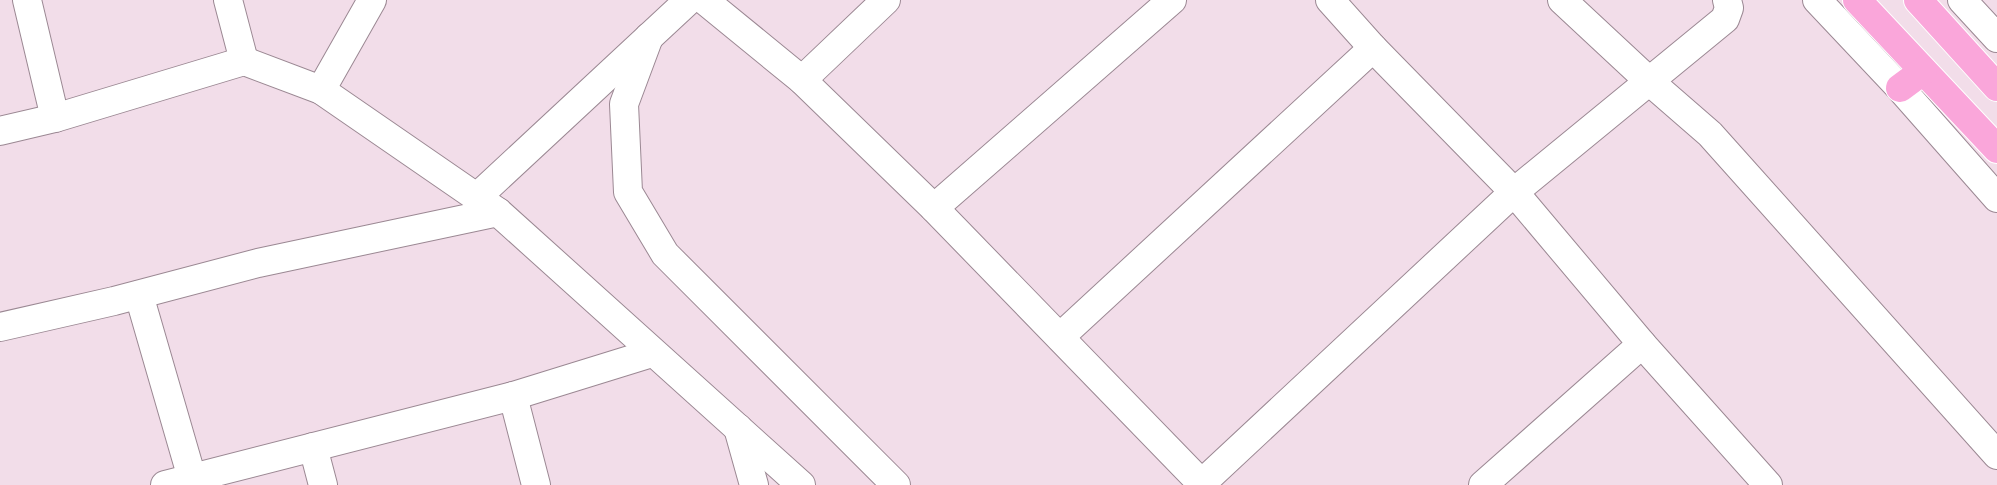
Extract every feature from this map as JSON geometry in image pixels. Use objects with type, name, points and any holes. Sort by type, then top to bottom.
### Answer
[{"type":"highway","points":[[1857,0],[1997,150]]},
{"type":"highway","points":[[1918,0],[1997,87]]},
{"type":"highway","points":[[1900,88],[1923,71]]},
{"type":"street","points":[[27,0],[55,118]]},
{"type":"street","points":[[228,0],[244,61]]},
{"type":"street","points":[[321,90],[372,0]]},
{"type":"street","points":[[0,327],[139,295],[487,205],[649,37],[689,0]]},
{"type":"street","points":[[704,0],[802,80],[934,208],[1201,484],[1514,192],[1725,19],[1729,8],[1728,0]]},
{"type":"street","points":[[802,80],[886,0]]},
{"type":"street","points":[[934,208],[1172,0]]},
{"type":"street","points":[[1330,0],[1373,48],[1514,192],[1642,344],[1768,485]]},
{"type":"street","points":[[1562,0],[1710,134],[1997,455]]},
{"type":"street","points":[[1816,0],[1900,88],[1997,198]]},
{"type":"street","points":[[1962,0],[1997,38]]},
{"type":"street","points":[[649,37],[624,104],[628,192],[664,254],[896,485]]},
{"type":"street","points":[[1060,337],[1373,48]]},
{"type":"street","points":[[0,132],[55,118],[244,61],[321,90],[487,205],[571,276],[652,353],[801,485]]},
{"type":"street","points":[[139,295],[192,478]]},
{"type":"street","points":[[1483,485],[1642,344]]},
{"type":"street","points":[[165,485],[513,396],[652,353]]},
{"type":"street","points":[[513,396],[536,485]]},
{"type":"street","points":[[738,428],[754,485]]},
{"type":"street","points":[[313,447],[323,485]]}]
